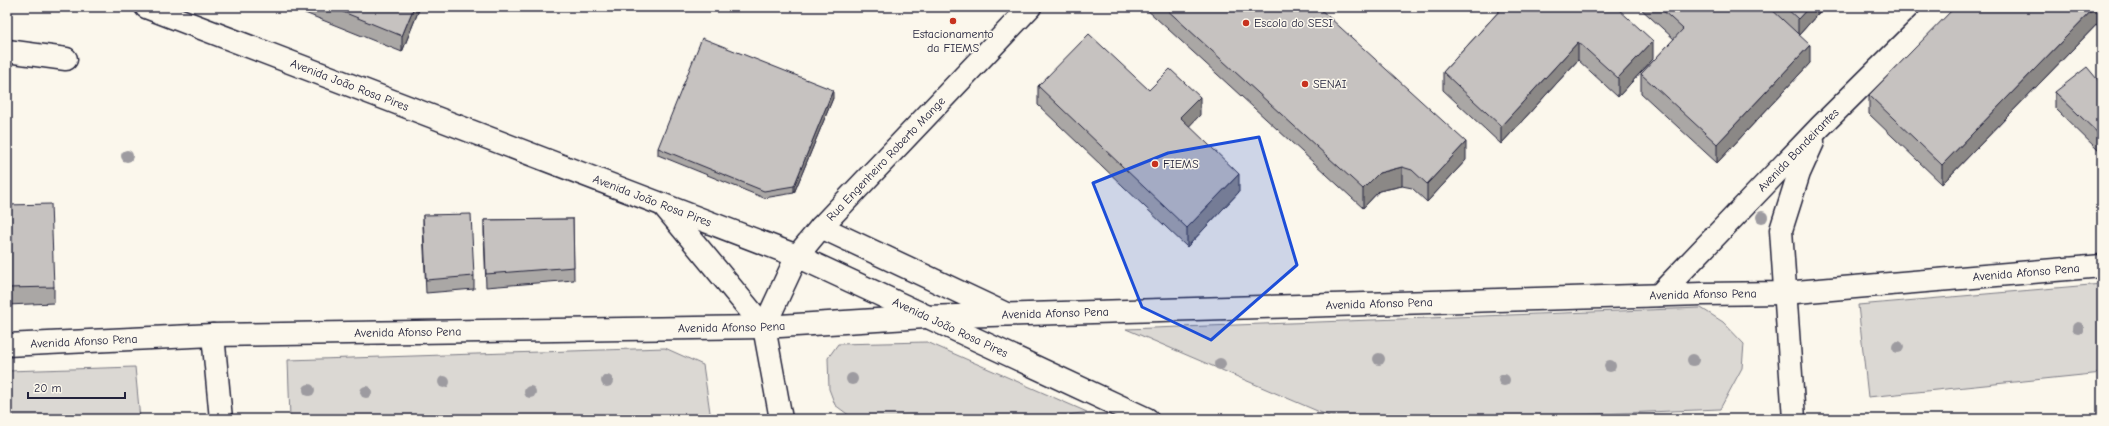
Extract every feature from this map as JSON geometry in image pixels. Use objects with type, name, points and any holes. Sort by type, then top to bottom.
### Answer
[{"type":"main road","name":"Avenida João Rosa Pires","points":[[146,7],[797,256],[925,317],[1147,419]]},
{"type":"main road","name":"Rua Engenheiro Roberto Mange","points":[[764,327],[797,256],[821,227],[1030,7]]},
{"type":"main road","name":"Avenida Bandeirantes","points":[[1659,295],[1820,127],[1941,7]]},
{"type":"main road","points":[[7,51],[66,59]]},
{"type":"main road","points":[[1794,419],[1780,230],[1799,173],[1820,127]]},
{"type":"main road","points":[[662,204],[764,327],[781,419]]},
{"type":"main road","points":[[821,227],[1006,314]]},
{"type":"main road","name":"Avenida Afonso Pena","points":[[7,345],[213,335],[764,327],[925,317],[1006,314],[1659,295],[1784,293],[2102,266]]},
{"type":"main road","points":[[213,335],[222,419]]},
{"type":"highlighted area","points":[[1259,137],[1297,265],[1211,340],[1142,307],[1093,183],[1168,153]]},
{"type":"shaded area","points":[[2102,284],[2102,373],[1868,397],[1858,305]]},
{"type":"shaded area","points":[[1701,308],[1723,322],[1744,344],[1742,368],[1720,409],[1481,419],[1336,419],[1126,329]]},
{"type":"shaded area","points":[[927,342],[1087,412],[1044,419],[854,419],[835,405],[829,389],[828,358],[838,344]]},
{"type":"shaded area","points":[[665,348],[703,365],[711,419],[290,419],[288,360]]},
{"type":"shaded area","points":[[135,367],[140,419],[7,419],[7,371]]},
{"type":"building","points":[[331,7],[414,7],[402,36]]},
{"type":"building","name":"SENAI","points":[[1164,7],[1318,7],[1466,142],[1427,184],[1412,170],[1402,167],[1379,173],[1363,189]]},
{"type":"building","points":[[1503,7],[1616,7],[1653,41],[1618,78],[1578,42],[1501,126],[1443,72]]},
{"type":"building","points":[[1659,7],[1769,7],[1810,45],[1717,144],[1641,74],[1683,29]]},
{"type":"building","points":[[1785,7],[1809,7],[1798,19]]},
{"type":"building","points":[[1955,7],[2095,7],[1942,165],[1869,95]]},
{"type":"building","name":"FIEMS","points":[[1089,34],[1149,90],[1170,69],[1200,97],[1180,117],[1239,174],[1187,228],[1038,86]]},
{"type":"building","points":[[702,38],[833,90],[794,186],[764,191],[658,148]]},
{"type":"building","points":[[2087,67],[2102,85],[2102,137],[2055,92]]},
{"type":"building","points":[[51,204],[54,287],[7,288],[7,205]]},
{"type":"building","points":[[471,214],[474,276],[426,280],[423,215]]},
{"type":"building","points":[[573,219],[574,267],[486,274],[484,220]]},
{"type":"place","name":"Estacionamento da FIEMS","points":[[953,21]]},
{"type":"place","name":"Escola do SESI","points":[[1246,23]]},
{"type":"place","name":"SENAI","points":[[1305,84]]},
{"type":"place","name":"FIEMS","points":[[1155,164]]}]
